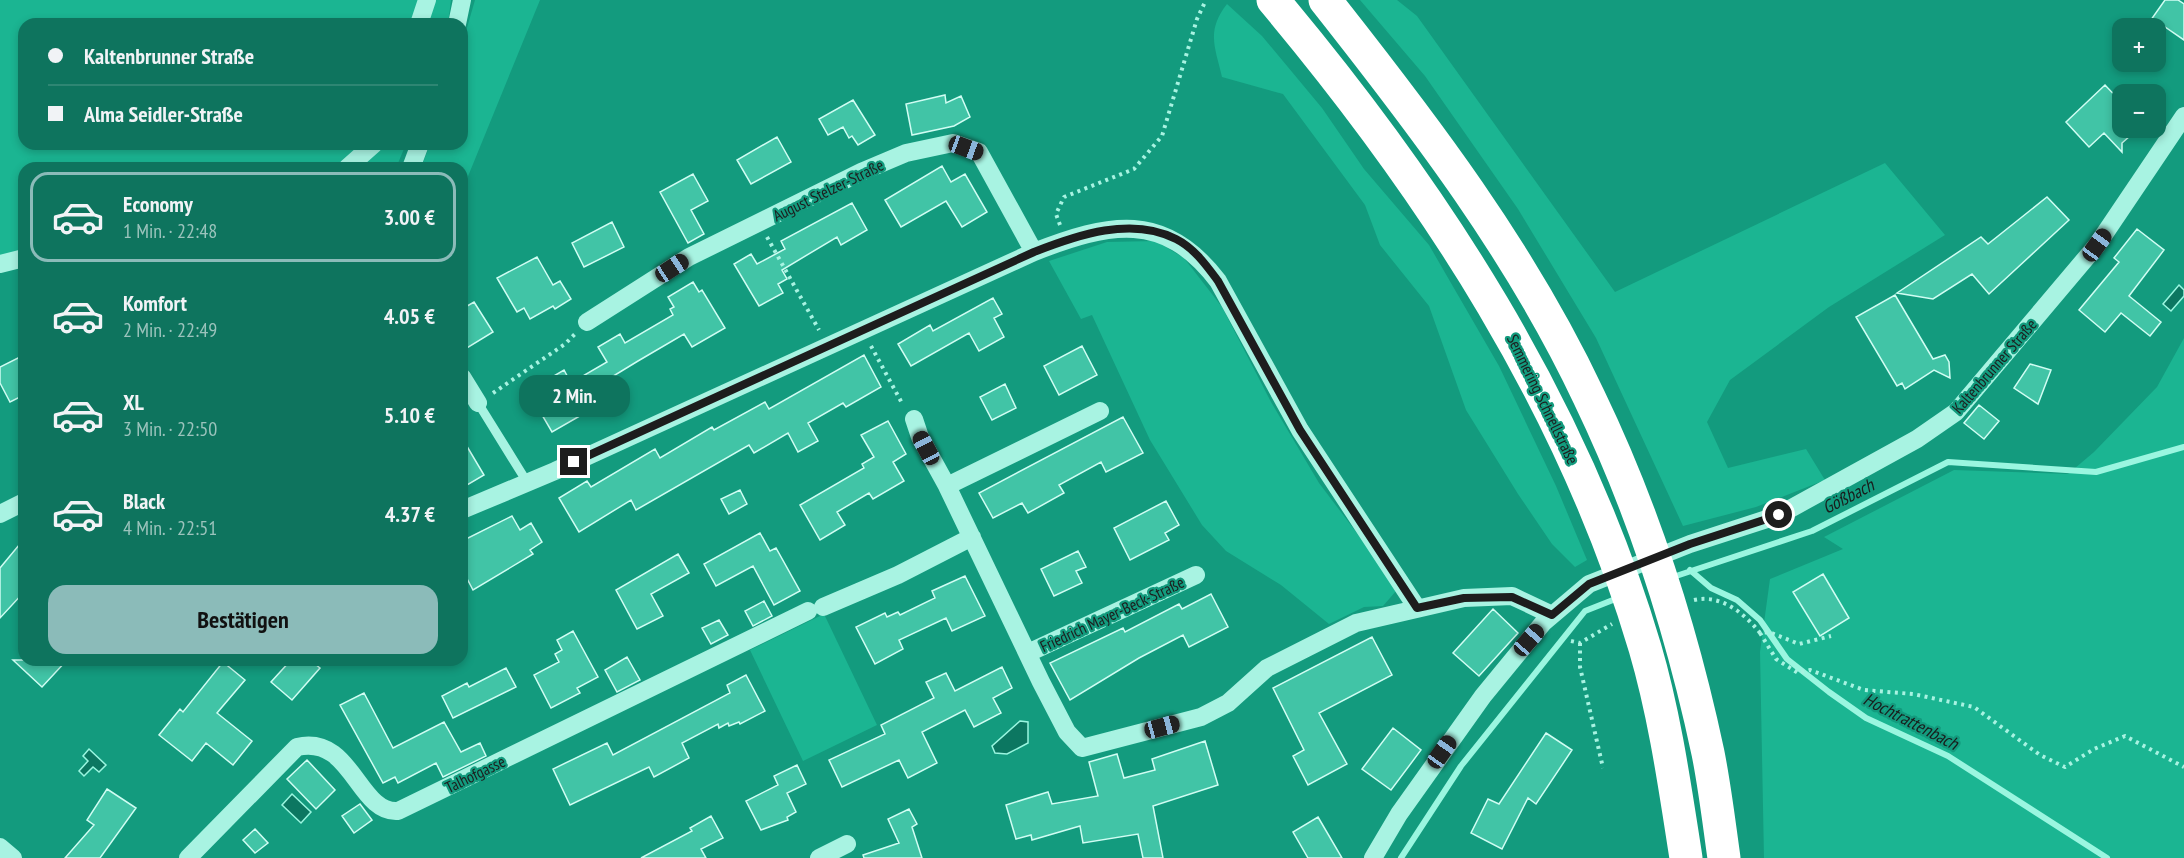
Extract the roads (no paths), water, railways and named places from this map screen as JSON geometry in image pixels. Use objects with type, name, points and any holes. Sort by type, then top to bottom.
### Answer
[{"type":"highway","name":"Semmering Schnellstraße","points":[[1273,0],[1381,135],[1463,255],[1512,336],[1555,417],[1622,576],[1646,650],[1672,768],[1686,858]]},
{"type":"highway","points":[[1325,0],[1413,111],[1502,241],[1550,321],[1589,395],[1626,479],[1680,640],[1708,755],[1724,858]]},
{"type":"street","points":[[421,18],[427,0]]},
{"type":"street","points":[[458,18],[462,0]]},
{"type":"street","name":"Kaltenbrunner Straße","points":[[1373,858],[1399,814],[1455,733],[1514,656],[1552,615],[1589,584],[1690,544],[1779,515],[1917,439],[1956,412],[2097,245],[2184,116]]},
{"type":"street","name":"August Stelzer-Straße","points":[[587,322],[689,257],[861,172],[906,153],[953,143],[979,153],[1034,252]]},
{"type":"street","points":[[354,162],[367,150]]},
{"type":"street","points":[[468,507],[1034,252],[1066,240],[1116,229],[1145,229],[1176,239],[1201,258],[1233,305],[1265,370],[1300,430],[1417,608]]},
{"type":"street","points":[[0,264],[18,260]]},
{"type":"street","points":[[468,387],[478,403]]},
{"type":"street","points":[[947,486],[1100,411]]},
{"type":"street","name":"Friedrich Mayer-Beck-Straße","points":[[910,415],[1067,732],[1082,748],[1202,717],[1228,703],[1267,668],[1356,623],[1464,598],[1512,597],[1552,615]]},
{"type":"street","points":[[0,514],[18,505]]},
{"type":"street","name":"Talhofgasse","points":[[188,858],[297,747],[310,744],[342,759],[378,807],[398,811],[816,609],[898,575],[972,537]]},
{"type":"street","name":"Friedrich Mayer-Beck-Straße","points":[[1028,653],[1196,575]]},
{"type":"street","points":[[819,858],[847,844]]},
{"type":"street","points":[[0,847],[13,858]]},
{"type":"lane","points":[[478,403],[527,482]]},
{"type":"water","points":[[2179,285],[2184,290],[2184,296],[2171,311],[2163,304]]},
{"type":"water","points":[[1020,721],[1028,722],[1028,743],[1007,754],[995,753],[992,746]]},
{"type":"water","points":[[89,749],[106,765],[99,772],[93,767],[84,776],[79,771],[88,761],[83,756]]},
{"type":"water","points":[[292,794],[311,812],[301,823],[282,805]]},
{"type":"waterway","name":"Gößbach","points":[[1670,578],[1812,531],[1948,462],[2096,472],[2184,447]]},
{"type":"waterway","name":"Hochtrattenbach","points":[[1690,570],[1711,588],[1737,600],[1760,620],[1787,659],[1866,718],[1948,756],[2107,858]]},
{"type":"waterway","name":"Gößbach","points":[[1401,858],[1461,766],[1585,611],[1618,598]]}]
